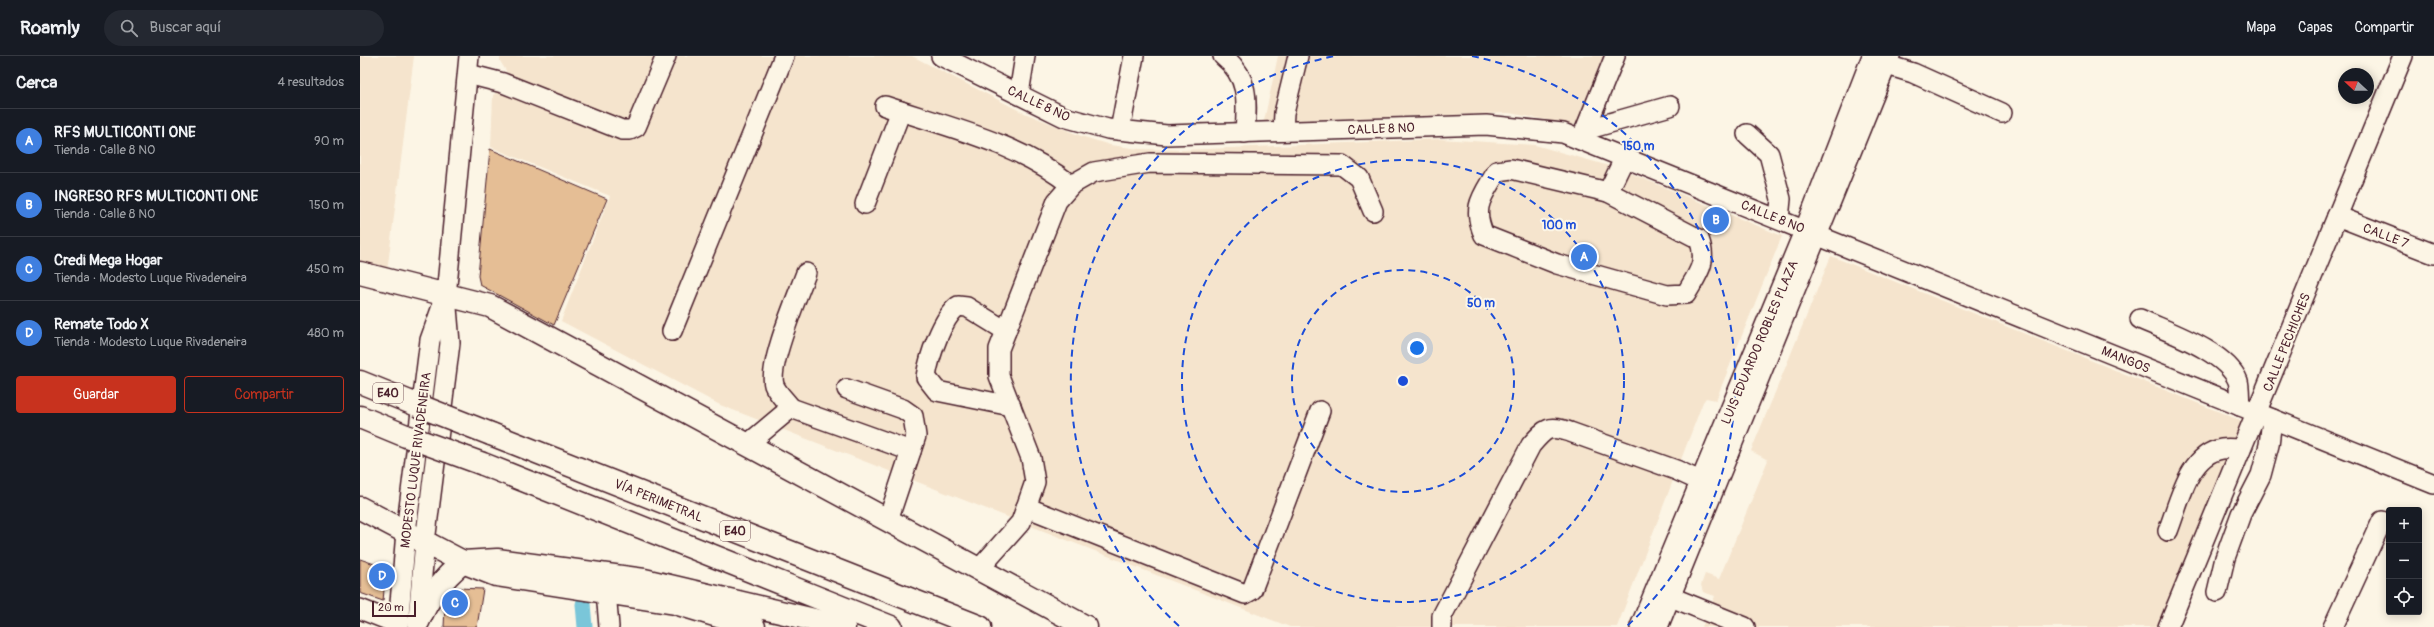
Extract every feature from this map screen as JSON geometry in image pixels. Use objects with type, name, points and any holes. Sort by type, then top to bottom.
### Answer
[{"type":"main road","points":[[360,273],[490,306],[980,568],[1086,627]]},
{"type":"main road","name":"VÍA PERIMETRAL","points":[[360,382],[980,627]]},
{"type":"main road","name":"E40","points":[[360,418],[483,464],[802,593],[891,627]]},
{"type":"main road","points":[[360,508],[463,562],[496,575],[675,603],[754,627]]},
{"type":"main road","points":[[408,625],[436,588],[463,562],[497,560],[644,580],[842,627]]},
{"type":"main road","points":[[802,593],[842,627]]},
{"type":"street","points":[[469,65],[504,82],[622,130],[630,130],[636,127],[666,56]]},
{"type":"street","points":[[672,331],[784,56]]},
{"type":"street","name":"CALLE 8 NO","points":[[941,56],[1064,117],[1120,130],[1167,135],[1486,125],[1583,135],[1625,157],[1812,232]]},
{"type":"street","points":[[1019,94],[1025,56]]},
{"type":"street","points":[[1120,130],[1134,56]]},
{"type":"street","points":[[1223,56],[1242,77],[1247,102],[1245,133]]},
{"type":"street","points":[[1283,131],[1284,113],[1298,56]]},
{"type":"street","points":[[1583,135],[1615,56]]},
{"type":"street","name":"CALLE PECHICHES","points":[[2174,625],[2241,449],[2403,56]]},
{"type":"street","points":[[1883,59],[2002,113]]},
{"type":"street","name":"LUIS EDUARDO ROBLES PLAZA","points":[[1640,627],[1708,485],[1883,59]]},
{"type":"street","name":"MODESTO LUQUE RIVADENEIRA","points":[[408,625],[415,537],[450,343],[446,296],[469,65]]},
{"type":"street","points":[[1583,135],[1670,106]]},
{"type":"street","points":[[865,204],[893,108],[1009,148],[1048,167],[1071,185]]},
{"type":"street","points":[[1747,134],[1769,154],[1781,198],[1779,219]]},
{"type":"street","points":[[1608,192],[1625,157]]},
{"type":"street","points":[[980,568],[1021,522],[1035,482],[1032,458],[999,376],[999,349],[1058,201],[1071,185],[1094,172],[1150,163],[1342,165],[1359,178],[1373,211]]},
{"type":"street","points":[[1511,169],[1608,192],[1699,239],[1705,254],[1699,272],[1686,294],[1667,295],[1557,264],[1484,235],[1477,220],[1479,202],[1497,170],[1511,169]]},
{"type":"street","name":"CALLE 7","points":[[2337,216],[2434,254]]},
{"type":"street","name":"MANGOS","points":[[1812,232],[2434,484]]},
{"type":"street","points":[[806,273],[781,343],[774,369],[774,386],[791,408],[911,450]]},
{"type":"street","points":[[1006,331],[967,307],[958,306],[950,312],[928,362],[926,378],[937,391],[1011,406]]},
{"type":"street","points":[[2140,319],[2218,356],[2231,369],[2256,412],[2269,446],[2261,475],[2241,514],[2225,558],[2217,592]]},
{"type":"street","points":[[847,389],[903,409],[913,416],[916,436],[888,520]]},
{"type":"street","points":[[748,444],[791,408]]},
{"type":"street","points":[[1026,507],[1245,594],[1252,590],[1320,411]]},
{"type":"street","points":[[1442,627],[1442,616],[1531,445],[1544,430],[1554,427],[1570,432],[1676,470],[1708,485]]},
{"type":"street","points":[[2168,531],[2187,479],[2201,460],[2222,449],[2241,449]]},
{"type":"street","name":"LUIS EDUARDO ROBLES PLAZA","points":[[1658,627],[1671,597],[1708,485]]},
{"type":"street","points":[[2333,627],[2382,521]]},
{"type":"street","points":[[606,591],[609,627]]},
{"type":"street","points":[[1671,597],[1745,627]]},
{"type":"street","points":[[360,609],[408,625]]},
{"type":"shaded area","points":[[360,56],[414,56],[387,272],[360,261]]},
{"type":"shaded area","points":[[500,56],[912,56],[1022,112],[1081,136],[1110,145],[1139,149],[1184,150],[1440,139],[1535,145],[1620,169],[1782,236],[1716,400],[1706,398],[1703,402],[1617,627],[1290,627],[720,405],[561,321],[610,196],[491,147],[493,95],[503,88],[508,74],[500,61]]},
{"type":"shaded area","points":[[1278,56],[1605,56],[1585,117],[1574,125],[1509,113],[1264,121]]},
{"type":"shaded area","points":[[1831,256],[2242,421],[2158,627],[1702,627],[1715,596],[1703,592],[1701,585],[1705,574],[1719,579],[1768,460],[1751,451]]},
{"type":"building","points":[[490,149],[607,199],[554,325],[480,285],[478,276]]},
{"type":"building","points":[[360,559],[386,568],[383,601],[360,593]]},
{"type":"building","points":[[457,588],[483,589],[477,627],[444,627],[445,607]]},
{"type":"waterway","points":[[583,604],[585,627]]},
{"type":"place","name":"INGRESO RFS MULTICONTI ONE","points":[[1716,220]]},
{"type":"place","name":"RFS MULTICONTI ONE","points":[[1584,257]]},
{"type":"place","name":"Remate Todo X","points":[[382,576]]},
{"type":"place","name":"Credi Mega Hogar","points":[[455,603]]}]
